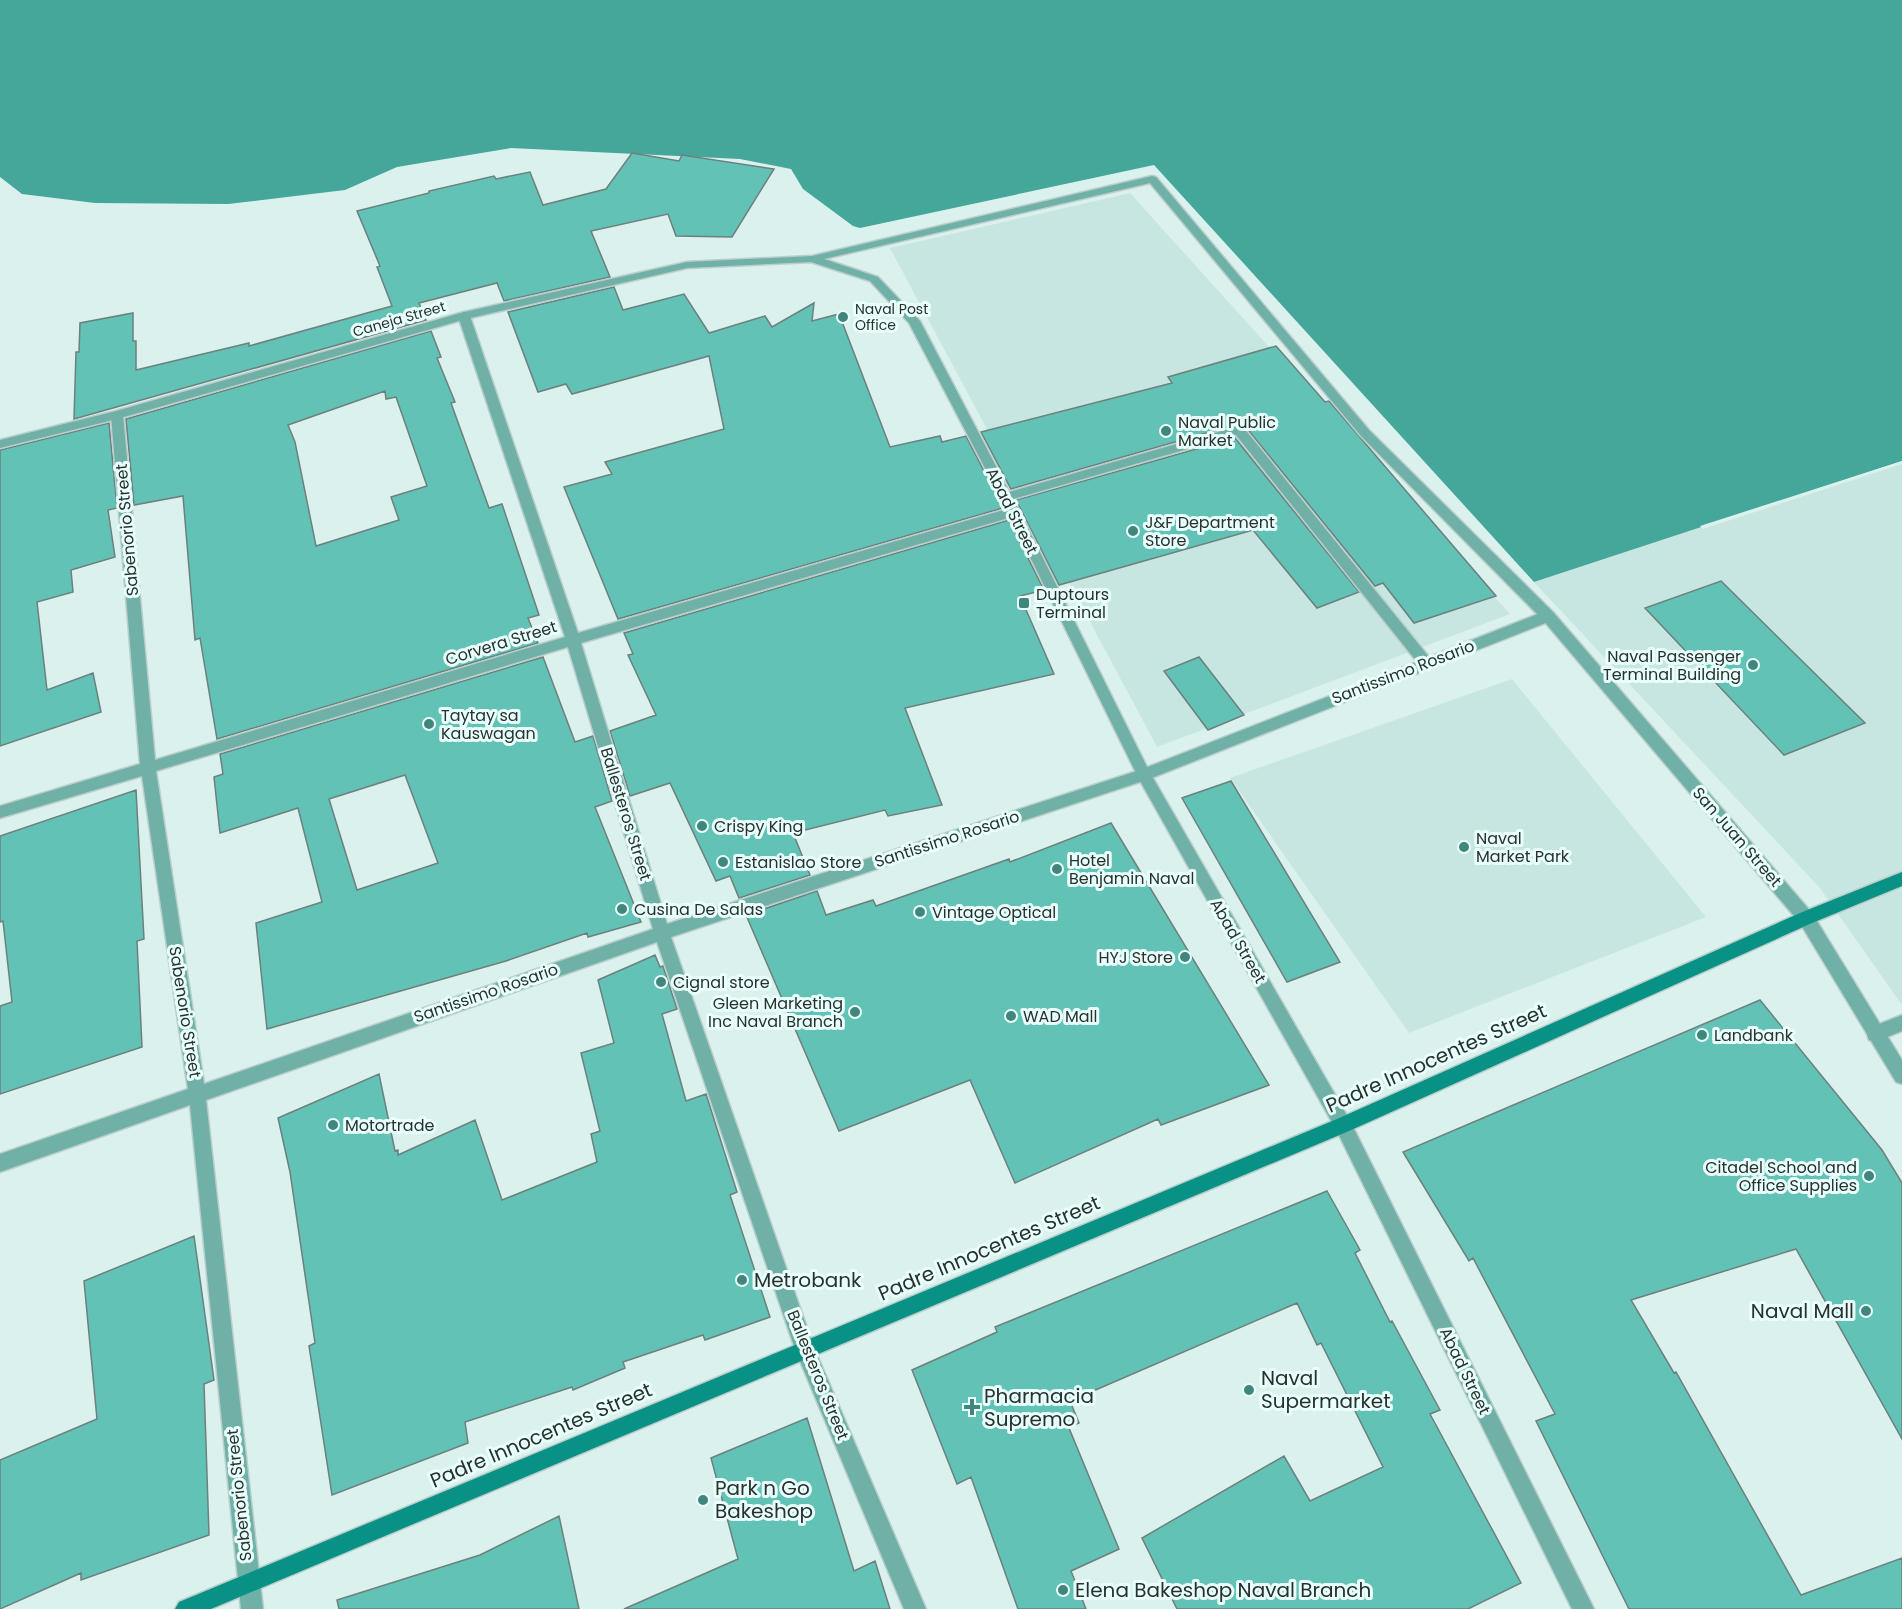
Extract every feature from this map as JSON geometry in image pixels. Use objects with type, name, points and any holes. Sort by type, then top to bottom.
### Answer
[{"type":"main road","name":"Padre Innocentes Street","points":[[186,1609],[1343,1125],[1806,918],[1902,879]]},
{"type":"street","name":"San Juan Street","points":[[812,259],[1152,179],[1365,433],[1548,616],[1806,918],[1875,1034],[1901,1072]]},
{"type":"street","name":"Caneja Street","points":[[0,444],[117,415],[465,316],[687,265],[812,259]]},
{"type":"street","name":"Abad Street","points":[[812,259],[874,279],[914,321],[1010,504],[1144,775],[1343,1125],[1583,1609]]},
{"type":"street","name":"Ballesteros Street","points":[[465,316],[573,640],[662,933],[805,1349],[915,1609]]},
{"type":"street","name":"Sabenorio Street","points":[[117,415],[148,770],[197,1093],[252,1609]]},
{"type":"street","name":"Corvera Street","points":[[0,812],[148,770],[573,640],[1239,430],[1426,663]]},
{"type":"street","name":"Santissimo Rosario","points":[[0,1163],[662,933],[1144,775],[1548,616]]},
{"type":"street","points":[[1875,1034],[1902,1023]]},
{"type":"shaded area","points":[[0,0],[1902,0],[1902,461],[1534,582],[1154,165],[860,228],[853,226],[803,189],[791,169],[740,159],[511,148],[397,167],[345,190],[228,204],[95,203],[22,194],[0,177]]},
{"type":"shaded area","name":"Naval Public Market","points":[[1130,193],[1510,614],[1157,747],[890,248]]},
{"type":"shaded area","points":[[1902,461],[1902,1005],[1819,887],[1534,582]]},
{"type":"shaded area","name":"Naval Market Park","points":[[1512,679],[1706,917],[1409,1033],[1230,778]]},
{"type":"pier","points":[[1902,461],[1902,464],[1703,529],[1700,526]]},
{"type":"building","points":[[632,153],[679,161],[682,155],[774,169],[732,237],[676,236],[668,214],[591,231],[610,277],[504,301],[497,283],[419,303],[426,320],[74,419],[76,352],[79,352],[80,323],[133,313],[136,370],[249,343],[249,346],[392,306],[377,267],[380,266],[357,211],[494,176],[496,179],[530,172],[543,205],[606,189]]},
{"type":"building","points":[[614,287],[623,310],[684,294],[709,333],[765,316],[772,327],[814,303],[812,321],[839,314],[890,447],[940,436],[942,442],[966,436],[1003,508],[618,619],[564,487],[612,474],[605,462],[724,429],[709,356],[572,394],[566,384],[538,392],[508,312]]},
{"type":"building","points":[[431,331],[441,357],[437,358],[455,402],[451,403],[489,508],[502,504],[539,615],[528,618],[538,643],[217,739],[200,638],[195,640],[183,496],[134,505],[126,419]],"holes":[[[385,391],[386,399],[396,397],[427,486],[391,497],[399,520],[316,546],[295,442],[288,425]]]},
{"type":"building","points":[[1276,346],[1325,402],[1329,401],[1496,596],[1414,623],[1383,583],[1375,586],[1244,425],[1238,424],[1011,489],[981,432],[1172,383],[1168,377]]},
{"type":"building","points":[[109,423],[117,508],[108,510],[115,557],[71,570],[73,592],[37,602],[47,690],[93,673],[101,712],[0,746],[0,450]]},
{"type":"building","points":[[1235,438],[1359,592],[1317,608],[1253,530],[1059,585],[1016,500]]},
{"type":"building","points":[[1009,520],[1044,590],[1020,596],[1054,674],[905,708],[942,805],[888,816],[885,810],[793,833],[810,875],[739,898],[730,876],[716,881],[670,783],[630,796],[610,731],[656,715],[628,655],[633,654],[624,633]]},
{"type":"building","name":"Naval Passenger Terminal Building","points":[[1721,581],[1865,723],[1784,755],[1645,608]]},
{"type":"building","points":[[543,657],[575,742],[593,736],[612,801],[595,807],[641,922],[588,937],[587,933],[506,961],[267,1029],[256,923],[322,902],[298,808],[220,833],[214,777],[223,774],[220,754]],"holes":[[[405,775],[438,863],[357,890],[329,799]]]},
{"type":"building","points":[[1199,657],[1244,715],[1208,730],[1164,671]]},
{"type":"building","points":[[1231,781],[1340,962],[1287,982],[1182,798]]},
{"type":"building","points":[[136,790],[144,939],[137,941],[142,1047],[0,1094],[0,1006],[12,1002],[3,921],[0,922],[0,836]]},
{"type":"building","points":[[1111,823],[1269,1085],[1161,1125],[1158,1119],[1015,1183],[970,1080],[839,1131],[746,915],[817,891],[826,915],[873,900],[876,906],[1009,859],[1010,862]]},
{"type":"building","points":[[655,955],[660,967],[663,966],[677,1009],[662,1014],[686,1101],[706,1094],[737,1192],[730,1195],[770,1317],[705,1340],[703,1335],[623,1362],[625,1368],[573,1390],[572,1387],[465,1422],[468,1443],[332,1495],[309,1346],[315,1343],[290,1172],[278,1118],[379,1074],[395,1151],[398,1150],[398,1155],[475,1120],[502,1200],[597,1162],[591,1134],[600,1131],[581,1053],[614,1043],[598,980]]},
{"type":"building","points":[[1760,1000],[1882,1150],[1902,1183],[1902,1439],[1796,1249],[1631,1300],[1674,1373],[1676,1372],[1801,1595],[1902,1558],[1902,1609],[1629,1609],[1536,1421],[1555,1414],[1473,1258],[1469,1261],[1403,1152]]},
{"type":"building","points":[[1327,1191],[1360,1250],[1355,1253],[1390,1322],[1392,1321],[1440,1410],[1430,1414],[1521,1583],[1468,1609],[1177,1609],[1142,1538],[1284,1456],[1310,1501],[1383,1467],[1321,1343],[1317,1345],[1297,1303],[1070,1401],[1079,1423],[1069,1428],[1119,1549],[1071,1571],[1086,1609],[1018,1609],[971,1477],[957,1484],[912,1370],[997,1332],[995,1327]]},
{"type":"building","points":[[194,1236],[214,1380],[204,1384],[209,1535],[81,1580],[81,1573],[0,1609],[0,1460],[97,1419],[84,1281]]},
{"type":"building","points":[[807,1418],[854,1571],[875,1561],[890,1609],[624,1609],[738,1559],[711,1458]]},
{"type":"building","points":[[559,1516],[579,1609],[339,1609],[337,1600],[480,1555]]},
{"type":"place","name":"Naval Post Office","points":[[843,317]]},
{"type":"place","name":"Naval Public Market","points":[[1166,431]]},
{"type":"place","name":"J&F Department Store","points":[[1133,531]]},
{"type":"place","name":"Duptours Terminal","points":[[1024,603]]},
{"type":"place","name":"Naval Passenger Terminal Building","points":[[1753,665]]},
{"type":"place","name":"Taytay sa Kauswagan","points":[[429,724]]},
{"type":"place","name":"Crispy King","points":[[702,826]]},
{"type":"place","name":"Naval Market Park","points":[[1464,847]]},
{"type":"place","name":"Estanislao Store","points":[[723,862]]},
{"type":"place","name":"Hotel Benjamin Naval","points":[[1057,869]]},
{"type":"place","name":"Cusina De Salas","points":[[622,909]]},
{"type":"place","name":"Vintage Optical","points":[[920,912]]},
{"type":"place","name":"HYJ Store","points":[[1185,957]]},
{"type":"place","name":"Cignal store","points":[[661,982]]},
{"type":"place","name":"Gleen Marketing Inc Naval Branch","points":[[855,1012]]},
{"type":"place","name":"WAD Mall","points":[[1011,1016]]},
{"type":"place","name":"Landbank","points":[[1702,1035]]},
{"type":"place","name":"Motortrade","points":[[333,1125]]},
{"type":"place","name":"Citadel School and Office Supplies","points":[[1869,1176]]},
{"type":"place","name":"Metrobank","points":[[742,1280]]},
{"type":"place","name":"Naval Mall","points":[[1866,1311]]},
{"type":"place","name":"Naval Supermarket","points":[[1249,1390]]},
{"type":"place","name":"Pharmacia Supremo","points":[[972,1407]]},
{"type":"place","name":"Park n Go Bakeshop","points":[[703,1500]]},
{"type":"place","name":"Elena Bakeshop Naval Branch","points":[[1063,1590]]}]
